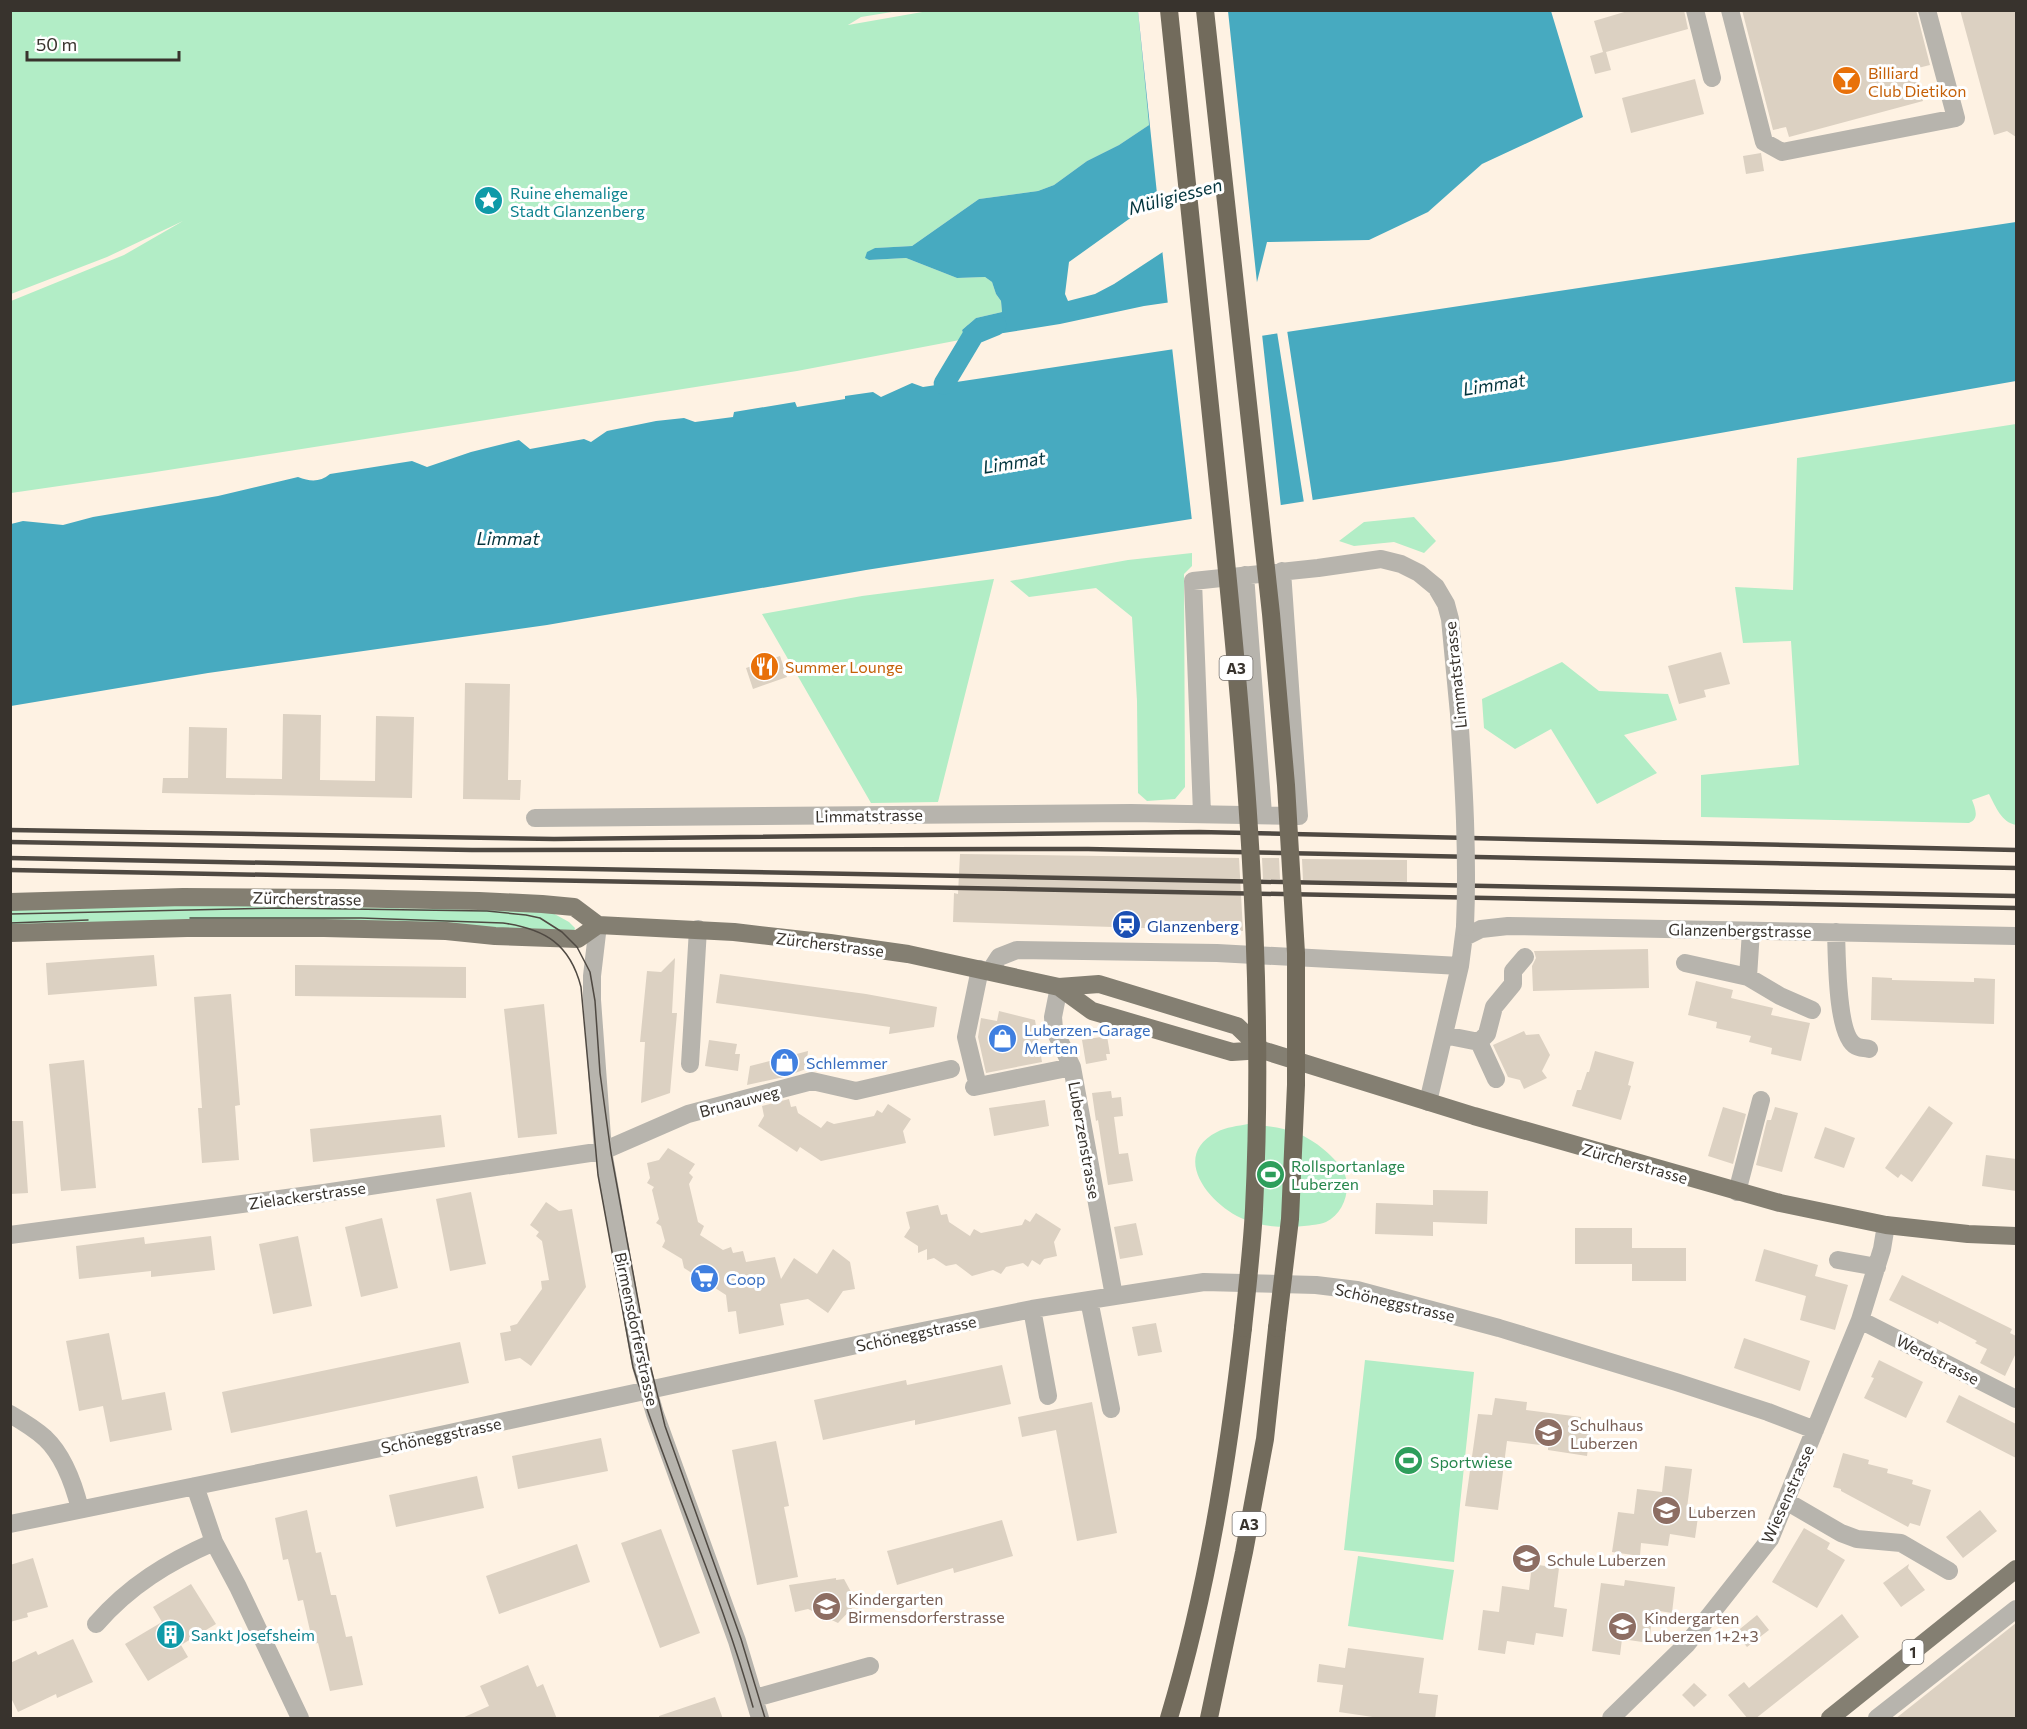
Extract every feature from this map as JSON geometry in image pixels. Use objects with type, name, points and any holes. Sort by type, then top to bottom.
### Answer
[{"type":"highway","name":"A3","points":[[1168,1719],[1196,1617],[1233,1414],[1254,1212],[1258,1085],[1255,937],[1246,779],[1169,10]]},
{"type":"highway","name":"A3","points":[[1205,10],[1271,614],[1286,785],[1296,953],[1296,1085],[1290,1219],[1264,1439],[1209,1719]]},
{"type":"main road","name":"Zürcherstrasse","points":[[10,902],[183,897],[542,904],[574,908],[598,925],[698,929],[861,947],[908,954],[1059,987],[1099,984],[1237,1026],[1262,1050]]},
{"type":"main road","name":"Zürcherstrasse","points":[[10,933],[187,928],[334,928],[446,931],[495,936],[578,939],[598,925]]},
{"type":"main road","name":"Zürcherstrasse","points":[[1059,987],[1092,1011],[1232,1052],[1262,1050],[1428,1102],[1737,1192],[1886,1225],[1968,1234],[2016,1236]]},
{"type":"main road","name":"1","points":[[1830,1719],[2016,1569]]},
{"type":"street","points":[[1695,10],[1712,78]]},
{"type":"street","points":[[1730,10],[1764,141],[1782,152],[1956,118],[1927,10]]},
{"type":"street","name":"Limmatstrasse","points":[[1202,813],[1193,581],[1381,559],[1401,564],[1419,573],[1436,587],[1446,604],[1450,619],[1465,788],[1467,867],[1465,932],[1460,966],[1428,1102]]},
{"type":"street","name":"Limmatstrasse","points":[[535,818],[1202,813],[1299,816],[1282,572]]},
{"type":"street","points":[[1245,575],[1263,814]]},
{"type":"street","name":"Birmensdorferstrasse","points":[[598,925],[592,976],[592,1000],[603,1151],[637,1344],[647,1390],[737,1641],[760,1719]]},
{"type":"street","name":"Glanzenbergstrasse","points":[[1465,932],[1508,926],[2016,936]]},
{"type":"street","points":[[690,1064],[698,929]]},
{"type":"street","points":[[1748,977],[1751,931]]},
{"type":"street","points":[[1836,932],[1839,997],[1844,1025],[1850,1040],[1856,1047],[1869,1049]]},
{"type":"street","points":[[1071,1067],[975,1082],[966,1037],[985,970],[999,957],[1017,950],[1217,953],[1460,966]]},
{"type":"street","points":[[1479,1042],[1487,1034],[1494,1007],[1513,984],[1513,971],[1525,957]]},
{"type":"street","points":[[1685,963],[1748,977],[1780,996],[1812,1010]]},
{"type":"street","name":"Luberzenstrasse","points":[[1059,987],[1053,1017],[1054,1029],[1071,1067],[1114,1296]]},
{"type":"street","points":[[1444,1035],[1479,1042]]},
{"type":"street","points":[[1479,1042],[1496,1079]]},
{"type":"street","name":"Brunauweg","points":[[603,1151],[688,1114],[812,1081],[856,1091],[951,1070]]},
{"type":"street","points":[[1737,1192],[1761,1100]]},
{"type":"street","name":"Zielackerstrasse","points":[[10,1235],[324,1193],[603,1151]]},
{"type":"street","name":"Wiesenstrasse","points":[[1611,1719],[1687,1644],[1770,1539],[1860,1320],[1882,1249],[1886,1225]]},
{"type":"street","points":[[1838,1260],[1877,1267]]},
{"type":"street","name":"Schöneggstrasse","points":[[10,1524],[1032,1309],[1204,1282],[1316,1285],[1357,1290],[1498,1328],[1748,1406],[1815,1430]]},
{"type":"street","points":[[1089,1300],[1111,1409]]},
{"type":"street","points":[[1032,1309],[1048,1396]]},
{"type":"street","name":"Werdstrasse","points":[[1860,1320],[2016,1399]]},
{"type":"street","points":[[10,1414],[46,1439],[57,1452],[80,1509]]},
{"type":"street","points":[[195,1486],[214,1542],[238,1587],[300,1719]]},
{"type":"street","points":[[1786,1502],[1841,1533],[1857,1539],[1901,1543],[1949,1571]]},
{"type":"street","points":[[96,1624],[138,1583],[192,1551],[214,1542]]},
{"type":"street","points":[[1877,1719],[2016,1609]]},
{"type":"street","points":[[755,1698],[870,1666]]},
{"type":"green space","points":[[11,11],[898,11],[861,17],[848,25],[928,11],[1138,11],[1149,125],[1119,145],[1087,161],[1054,185],[1038,191],[979,199],[912,246],[875,248],[869,260],[906,258],[957,278],[985,277],[992,282],[1001,301],[1002,312],[976,318],[962,330],[965,339],[797,371],[11,493],[11,301],[124,255],[183,221],[107,257],[11,294]]},
{"type":"green space","points":[[2016,424],[2016,825],[2006,821],[1989,794],[1972,800],[1976,816],[1969,823],[1701,817],[1701,775],[1799,765],[1791,641],[1743,643],[1735,587],[1793,590],[1797,458]]},
{"type":"green space","points":[[1414,517],[1436,541],[1424,553],[1394,542],[1354,546],[1339,541],[1364,522]]},
{"type":"green space","points":[[1192,553],[1192,566],[1184,574],[1185,787],[1175,799],[1147,801],[1138,793],[1137,701],[1132,617],[1096,588],[1029,597],[1010,581],[1128,560]]},
{"type":"green space","points":[[994,579],[938,802],[871,803],[762,614],[862,596]]},
{"type":"green space","points":[[1562,662],[1599,691],[1668,694],[1677,720],[1624,735],[1657,773],[1597,804],[1551,729],[1515,749],[1484,728],[1482,699]]},
{"type":"green space","points":[[196,904],[549,911],[575,928],[574,931],[11,929],[10,909]]},
{"type":"green space","name":"Rollsportanlage Luberzen","points":[[1248,1124],[1297,1133],[1318,1145],[1337,1162],[1345,1175],[1347,1188],[1344,1202],[1337,1214],[1321,1224],[1296,1227],[1272,1226],[1241,1218],[1217,1202],[1199,1178],[1196,1153],[1203,1142],[1217,1132]]},
{"type":"green space","name":"Sportwiese","points":[[1365,1360],[1474,1372],[1454,1562],[1344,1550]]},
{"type":"green space","points":[[1358,1556],[1454,1570],[1443,1640],[1348,1626]]},
{"type":"water","points":[[1138,11],[1551,11],[1583,117],[1482,164],[1428,212],[1369,240],[1267,242],[1255,290],[1144,306],[1060,324],[965,339],[962,330],[976,318],[1002,312],[1001,301],[992,282],[985,277],[957,278],[906,258],[869,260],[865,258],[867,252],[875,248],[912,246],[979,199],[1038,191],[1054,185],[1087,161],[1119,145],[1149,125]],"holes":[[[1198,203],[1202,238],[1175,244],[1114,284],[1095,294],[1068,301],[1065,294],[1069,262],[1136,214]]]},
{"type":"water","name":"Limmat","points":[[2016,222],[2016,381],[1561,461],[866,570],[547,625],[208,673],[11,706],[11,524],[23,521],[63,525],[93,517],[218,496],[298,477],[307,480],[323,479],[330,474],[412,461],[427,467],[471,452],[519,440],[530,449],[584,439],[591,442],[607,431],[656,421],[684,418],[695,422],[733,417],[734,412],[795,402],[797,407],[873,392],[881,397],[912,383],[923,387]]},
{"type":"pier","points":[[1138,11],[1228,11],[1258,292],[1256,293],[1168,305],[1162,248],[1174,241],[1199,235],[1196,206],[1159,213]]},
{"type":"pier","points":[[1287,330],[1313,502],[1304,503],[1277,332]]},
{"type":"pier","points":[[1262,334],[1281,507],[1192,521],[1172,347]]},
{"type":"building","points":[[1631,10],[1684,10],[1688,29],[1606,52],[1611,70],[1595,74],[1590,56],[1603,52],[1594,21]]},
{"type":"building","points":[[1742,10],[1916,10],[1930,65],[1914,69],[1923,101],[1789,137],[1786,127],[1773,130]]},
{"type":"building","points":[[1960,10],[2016,10],[2016,137],[2007,131],[1994,135]]},
{"type":"building","points":[[1695,79],[1704,114],[1631,133],[1622,98]]},
{"type":"building","points":[[1761,153],[1764,171],[1746,174],[1743,156]]},
{"type":"building","points":[[1721,652],[1730,684],[1704,690],[1706,697],[1679,704],[1668,666]]},
{"type":"building","points":[[780,656],[787,677],[753,689],[746,668]]},
{"type":"building","points":[[465,683],[510,684],[508,780],[521,780],[520,800],[463,799]]},
{"type":"building","points":[[283,714],[321,715],[320,780],[375,781],[376,716],[414,717],[412,798],[162,793],[163,778],[188,778],[189,727],[227,728],[226,778],[282,779]]},
{"type":"building","points":[[960,854],[1239,858],[1243,931],[953,922],[954,893],[958,894]]},
{"type":"building","points":[[1262,858],[1279,858],[1280,879],[1263,879]]},
{"type":"building","points":[[1302,859],[1407,860],[1407,882],[1303,880]]},
{"type":"building","points":[[1648,949],[1649,988],[1533,991],[1532,966],[1536,958],[1534,951]]},
{"type":"building","points":[[154,955],[157,986],[48,995],[46,963]]},
{"type":"building","points":[[675,958],[672,1013],[677,1013],[670,1093],[641,1103],[645,1042],[640,1042],[647,971],[661,972]]},
{"type":"building","points":[[295,965],[466,967],[466,998],[295,996]]},
{"type":"building","points":[[720,974],[866,994],[937,1007],[934,1027],[889,1034],[890,1027],[716,1003]]},
{"type":"building","points":[[1872,977],[1892,978],[1892,980],[1974,982],[1974,978],[1995,979],[1994,1024],[1871,1020]]},
{"type":"building","points":[[1696,981],[1733,990],[1731,998],[1773,1008],[1771,1015],[1810,1023],[1801,1061],[1771,1054],[1772,1048],[1749,1042],[1751,1036],[1716,1028],[1717,1022],[1688,1015]]},
{"type":"building","points":[[231,994],[240,1105],[235,1106],[239,1160],[202,1163],[198,1108],[202,1108],[194,997]]},
{"type":"building","points":[[544,1004],[557,1134],[518,1138],[504,1009]]},
{"type":"building","points":[[999,1011],[1035,1020],[1042,1062],[986,1073],[978,1037],[981,1018],[997,1021]]},
{"type":"building","points":[[1524,1031],[1526,1035],[1539,1034],[1550,1055],[1542,1071],[1547,1078],[1524,1089],[1520,1080],[1508,1077],[1493,1045]]},
{"type":"building","points":[[1107,1036],[1110,1054],[1106,1054],[1107,1060],[1086,1064],[1082,1040]]},
{"type":"building","points":[[709,1040],[737,1044],[735,1054],[740,1054],[738,1071],[705,1066]]},
{"type":"building","points":[[808,1051],[806,1069],[784,1077],[747,1085],[750,1066]]},
{"type":"building","points":[[1595,1051],[1634,1062],[1628,1085],[1631,1086],[1621,1120],[1572,1106],[1577,1090],[1581,1090],[1587,1072],[1589,1072]]},
{"type":"building","points":[[84,1060],[96,1188],[61,1191],[49,1064]]},
{"type":"building","points":[[1111,1091],[1112,1098],[1121,1097],[1123,1116],[1114,1117],[1119,1154],[1128,1153],[1133,1181],[1108,1185],[1092,1093]]},
{"type":"building","points":[[789,1099],[791,1107],[796,1106],[798,1113],[821,1128],[827,1121],[834,1124],[874,1116],[877,1110],[882,1113],[888,1104],[911,1119],[903,1131],[906,1143],[821,1161],[800,1147],[797,1152],[758,1126],[764,1116],[762,1106]]},
{"type":"building","points":[[1045,1100],[1049,1126],[994,1136],[989,1108]]},
{"type":"building","points":[[1929,1106],[1953,1123],[1912,1182],[1901,1174],[1898,1178],[1885,1168]]},
{"type":"building","points":[[1723,1107],[1746,1114],[1733,1164],[1708,1156]]},
{"type":"building","points":[[1775,1107],[1798,1113],[1782,1172],[1756,1165],[1767,1120],[1771,1120]]},
{"type":"building","points":[[441,1115],[445,1147],[313,1162],[310,1129]]},
{"type":"building","points":[[10,1121],[23,1121],[28,1193],[10,1194]]},
{"type":"building","points":[[1825,1127],[1855,1138],[1844,1168],[1814,1158]]},
{"type":"building","points":[[668,1148],[695,1164],[689,1173],[693,1177],[689,1184],[698,1222],[704,1226],[700,1235],[723,1250],[731,1247],[733,1253],[743,1251],[746,1262],[775,1257],[781,1279],[794,1258],[817,1274],[833,1249],[850,1262],[855,1289],[843,1291],[828,1313],[808,1299],[780,1304],[784,1325],[739,1334],[736,1311],[728,1312],[726,1295],[684,1268],[682,1259],[662,1247],[665,1241],[661,1226],[656,1223],[659,1219],[652,1190],[654,1187],[647,1183],[650,1178],[647,1163],[659,1160]]},
{"type":"building","points":[[1986,1155],[2016,1159],[2016,1191],[1982,1186]]},
{"type":"building","points":[[1433,1190],[1488,1191],[1487,1224],[1433,1222],[1433,1236],[1375,1234],[1376,1203],[1433,1205]]},
{"type":"building","points":[[471,1192],[486,1264],[450,1271],[436,1199]]},
{"type":"building","points":[[546,1202],[559,1211],[572,1209],[586,1287],[531,1366],[520,1358],[505,1361],[500,1333],[511,1331],[510,1326],[517,1324],[542,1289],[541,1281],[549,1280],[542,1241],[536,1236],[539,1232],[530,1225]]},
{"type":"building","points":[[938,1205],[941,1215],[947,1214],[949,1222],[970,1236],[974,1229],[981,1233],[1022,1225],[1025,1219],[1030,1222],[1036,1213],[1061,1229],[1054,1242],[1057,1256],[1044,1259],[1040,1265],[1032,1260],[1028,1267],[1023,1263],[1006,1267],[1001,1274],[993,1270],[972,1276],[956,1264],[946,1266],[934,1258],[927,1260],[927,1249],[918,1253],[918,1246],[904,1237],[910,1228],[906,1212]]},
{"type":"building","points":[[382,1218],[398,1288],[361,1297],[345,1227]]},
{"type":"building","points":[[1136,1223],[1143,1255],[1120,1259],[1114,1227]]},
{"type":"building","points":[[1575,1228],[1632,1228],[1632,1248],[1686,1248],[1686,1281],[1632,1281],[1632,1264],[1575,1264]]},
{"type":"building","points":[[211,1236],[215,1270],[151,1277],[151,1271],[79,1279],[76,1246],[144,1237],[145,1244]]},
{"type":"building","points":[[298,1236],[312,1306],[273,1314],[259,1244]]},
{"type":"building","points":[[1764,1249],[1818,1265],[1815,1276],[1848,1285],[1835,1330],[1800,1320],[1806,1296],[1755,1281]]},
{"type":"building","points":[[1902,1275],[2012,1329],[2010,1333],[2016,1336],[2016,1353],[2005,1376],[1980,1363],[1987,1349],[1975,1343],[1977,1341],[1939,1321],[1938,1324],[1889,1300]]},
{"type":"building","points":[[1156,1323],[1162,1352],[1138,1356],[1132,1327]]},
{"type":"building","points":[[109,1333],[122,1400],[165,1392],[172,1430],[110,1442],[103,1406],[79,1411],[66,1341]]},
{"type":"building","points":[[1744,1338],[1810,1361],[1800,1391],[1734,1368]]},
{"type":"building","points":[[460,1342],[469,1383],[231,1433],[222,1392]]},
{"type":"building","points":[[1879,1360],[1923,1382],[1906,1418],[1864,1398],[1874,1378],[1871,1377]]},
{"type":"building","points":[[1002,1365],[1011,1404],[915,1425],[915,1420],[823,1440],[814,1400],[906,1380],[907,1385]]},
{"type":"building","points":[[1959,1395],[2016,1424],[2016,1458],[1946,1422]]},
{"type":"building","points":[[1495,1398],[1527,1402],[1526,1410],[1581,1417],[1581,1423],[1591,1425],[1587,1456],[1548,1450],[1548,1446],[1507,1441],[1498,1510],[1465,1506],[1478,1414],[1492,1415]]},
{"type":"building","points":[[1092,1402],[1117,1533],[1077,1541],[1056,1430],[1022,1437],[1018,1417]]},
{"type":"building","points":[[601,1438],[608,1471],[518,1489],[512,1456]]},
{"type":"building","points":[[776,1441],[789,1506],[784,1507],[798,1577],[757,1585],[732,1450]]},
{"type":"building","points":[[1843,1453],[1869,1460],[1868,1464],[1888,1469],[1887,1473],[1913,1480],[1912,1484],[1931,1490],[1920,1526],[1910,1523],[1908,1527],[1841,1489],[1833,1487]]},
{"type":"building","name":"Luberzen","points":[[1665,1466],[1692,1469],[1687,1508],[1699,1510],[1695,1538],[1670,1534],[1668,1546],[1641,1543],[1640,1556],[1612,1552],[1618,1512],[1634,1514],[1637,1489],[1662,1492]]},
{"type":"building","points":[[477,1476],[484,1508],[396,1527],[389,1495]]},
{"type":"building","points":[[307,1510],[316,1553],[321,1552],[331,1595],[336,1595],[346,1637],[352,1636],[363,1685],[330,1691],[318,1643],[313,1644],[303,1600],[298,1601],[288,1559],[283,1560],[275,1518]]},
{"type":"building","points":[[1980,1510],[1997,1531],[1963,1558],[1946,1537]]},
{"type":"building","points":[[1002,1520],[1013,1556],[954,1573],[953,1568],[897,1585],[887,1551]]},
{"type":"building","points":[[1804,1528],[1830,1543],[1827,1549],[1845,1560],[1817,1608],[1772,1582]]},
{"type":"building","points":[[661,1529],[700,1633],[660,1648],[621,1543]]},
{"type":"building","points":[[577,1544],[590,1582],[499,1614],[486,1576]]},
{"type":"building","points":[[33,1558],[48,1607],[27,1613],[28,1617],[10,1622],[10,1565]]},
{"type":"building","points":[[1532,1564],[1559,1568],[1554,1607],[1567,1609],[1563,1637],[1536,1633],[1534,1645],[1507,1641],[1505,1654],[1478,1650],[1483,1610],[1499,1612],[1502,1586],[1529,1590]]},
{"type":"building","points":[[1909,1564],[1908,1568],[1925,1590],[1901,1607],[1883,1583]]},
{"type":"building","points":[[836,1578],[836,1580],[844,1579],[857,1603],[838,1623],[808,1609],[795,1612],[789,1585]]},
{"type":"building","name":"Kindergarten Luberzen 1+2+3","points":[[1625,1580],[1675,1587],[1672,1613],[1653,1610],[1649,1643],[1622,1639],[1620,1655],[1592,1651],[1601,1583],[1624,1586]]},
{"type":"building","name":"Sankt Josefsheim","points":[[191,1584],[216,1624],[181,1645],[188,1657],[148,1681],[125,1644],[162,1622],[153,1607]]},
{"type":"building","points":[[1842,1614],[1859,1637],[1755,1719],[1748,1719],[1728,1695],[1744,1682],[1749,1688]]},
{"type":"building","points":[[1757,1615],[1769,1630],[1747,1647],[1735,1633]]},
{"type":"building","points":[[2016,1623],[2016,1719],[1895,1719]]},
{"type":"building","points":[[73,1639],[93,1682],[57,1698],[56,1694],[18,1712],[10,1696],[10,1663],[36,1651],[38,1655]]},
{"type":"building","points":[[1348,1648],[1424,1658],[1419,1693],[1438,1695],[1435,1719],[1386,1719],[1339,1712],[1343,1685],[1317,1682],[1319,1664],[1345,1668]]},
{"type":"building","points":[[528,1665],[537,1687],[543,1684],[557,1719],[460,1719],[489,1706],[480,1686]]},
{"type":"building","points":[[1694,1683],[1707,1695],[1694,1707],[1682,1695]]},
{"type":"building","points":[[715,1697],[723,1719],[659,1719],[659,1716]]},
{"type":"waterway","name":"Müligiessen","points":[[944,384],[974,334],[996,325]]},
{"type":"tram line","points":[[10,914],[281,908],[487,911],[540,918],[562,932],[577,947],[590,972],[611,1153],[649,1360],[665,1426],[741,1639],[765,1718]]},
{"type":"tram line","points":[[190,918],[361,918],[503,923],[531,929],[554,941],[563,949],[576,972],[581,987],[598,1175],[633,1367],[662,1452],[726,1621],[753,1707]]},
{"type":"tram line","points":[[10,923],[88,920]]},
{"type":"railway","points":[[10,830],[554,839],[1199,832],[2016,850]]},
{"type":"railway","points":[[10,842],[472,850],[1088,849],[2016,868]]},
{"type":"railway","points":[[10,858],[2016,896]]},
{"type":"railway","points":[[10,870],[2016,908]]},
{"type":"place","name":"Billiard Club Dietikon","points":[[1847,81]]},
{"type":"place","name":"Ruine ehemalige Stadt Glanzenberg","points":[[489,201]]},
{"type":"place","name":"Summer Lounge","points":[[764,666]]},
{"type":"place","name":"Glanzenberg","points":[[1126,925]]},
{"type":"place","name":"Luberzen-Garage Merten","points":[[1003,1038]]},
{"type":"place","name":"Schlemmer","points":[[785,1062]]},
{"type":"place","name":"Rollsportanlage Luberzen","points":[[1270,1174]]},
{"type":"place","name":"Coop","points":[[705,1278]]},
{"type":"place","name":"Schulhaus Luberzen","points":[[1549,1433]]},
{"type":"place","name":"Sportwiese","points":[[1409,1461]]},
{"type":"place","name":"Luberzen","points":[[1667,1511]]},
{"type":"place","name":"Schule Luberzen","points":[[1526,1559]]},
{"type":"place","name":"Kindergarten Birmensdorferstrasse","points":[[827,1607]]},
{"type":"place","name":"Kindergarten Luberzen 1+2+3","points":[[1623,1626]]},
{"type":"place","name":"Sankt Josefsheim","points":[[170,1634]]}]
